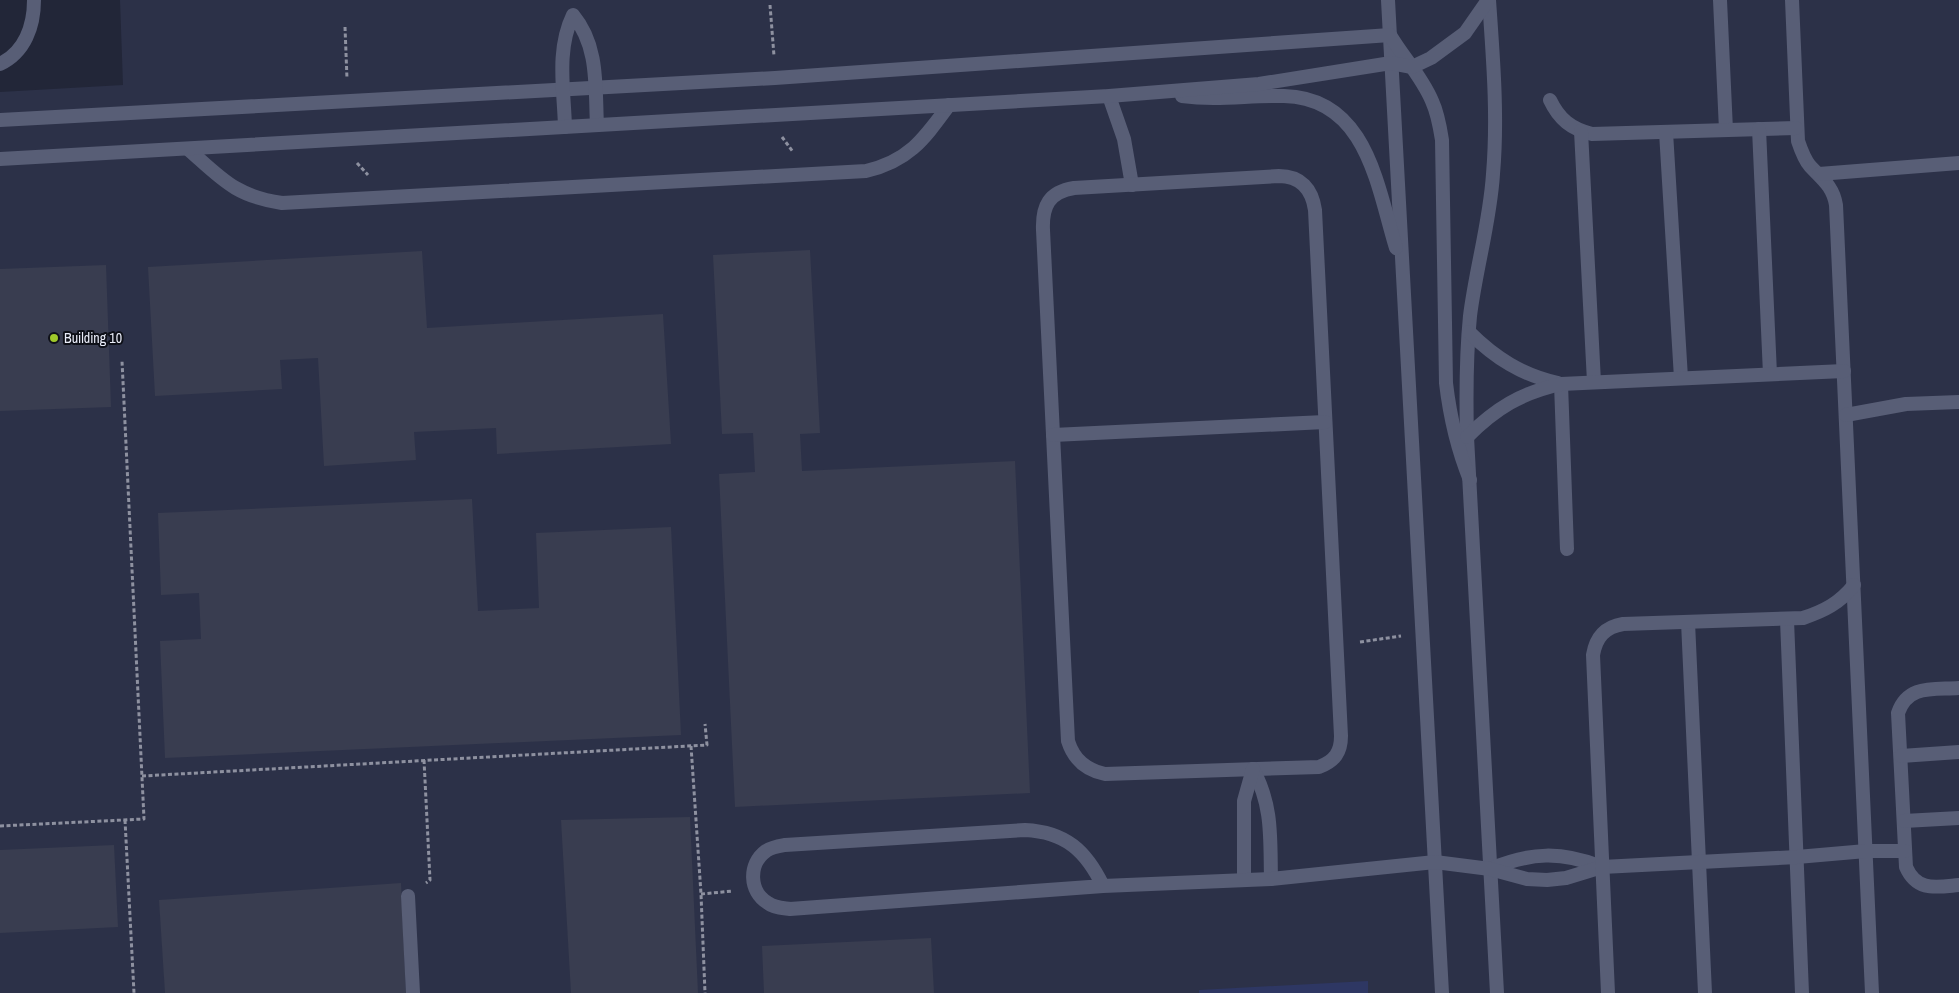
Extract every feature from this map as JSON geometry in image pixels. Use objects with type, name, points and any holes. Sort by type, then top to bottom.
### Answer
[{"type":"lane","points":[[0,64],[16,52],[26,40],[32,26],[34,0]]},
{"type":"lane","points":[[1388,0],[1442,993]]},
{"type":"lane","points":[[0,159],[1109,96],[1259,84],[1391,63],[1412,66],[1431,58],[1465,33],[1489,0]]},
{"type":"lane","points":[[1489,0],[1495,104],[1494,175],[1469,332],[1466,370],[1467,437],[1497,993]]},
{"type":"lane","points":[[1720,0],[1726,130]]},
{"type":"lane","points":[[1792,0],[1798,141],[1802,154],[1809,165],[1831,187],[1836,205],[1872,993]]},
{"type":"lane","points":[[565,127],[562,50],[573,15],[581,24],[591,48],[597,125]]},
{"type":"lane","points":[[1390,35],[1402,55],[1412,66],[1432,101],[1442,140],[1446,383],[1450,416],[1458,449],[1470,480]]},
{"type":"lane","points":[[0,120],[785,78],[1390,35]]},
{"type":"lane","points":[[1161,92],[1217,100],[1285,96],[1313,102],[1338,115],[1352,128],[1363,144],[1403,268]]},
{"type":"lane","points":[[1109,96],[1124,139],[1132,185]]},
{"type":"lane","points":[[1550,100],[1562,119],[1581,132],[1592,134],[1796,128]]},
{"type":"lane","points":[[188,149],[228,185],[254,197],[282,203],[858,172],[882,168],[910,152],[922,141],[949,105]]},
{"type":"lane","points":[[1758,129],[1770,374]]},
{"type":"lane","points":[[1581,132],[1594,382]]},
{"type":"lane","points":[[1666,132],[1681,378]]},
{"type":"lane","points":[[1819,174],[1959,163]]},
{"type":"lane","points":[[1288,176],[1298,179],[1311,192],[1315,210],[1325,422],[1341,745],[1334,759],[1319,767],[1105,774],[1085,767],[1071,751],[1068,741],[1042,230],[1044,210],[1049,201],[1056,194],[1064,190],[1288,176]]},
{"type":"lane","points":[[1469,332],[1496,356],[1511,366],[1544,380],[1561,384]]},
{"type":"lane","points":[[1467,437],[1482,421],[1519,397],[1561,384],[1844,371]]},
{"type":"lane","points":[[1561,384],[1567,549]]},
{"type":"lane","points":[[1846,416],[1906,404],[1959,402]]},
{"type":"lane","points":[[1053,435],[1325,422]]},
{"type":"lane","points":[[1608,993],[1593,655],[1599,636],[1614,625],[1803,618],[1825,610],[1845,597],[1854,585]]},
{"type":"lane","points":[[1787,620],[1802,993]]},
{"type":"lane","points":[[1688,622],[1705,993]]},
{"type":"lane","points":[[1959,688],[1916,691],[1907,696],[1898,712],[1906,867],[1916,882],[1932,887],[1959,885]]},
{"type":"lane","points":[[1901,756],[1959,752]]},
{"type":"lane","points":[[1253,769],[1261,785],[1268,810],[1271,879]]},
{"type":"lane","points":[[1244,880],[1244,801],[1253,769]]},
{"type":"lane","points":[[1904,821],[1959,818]]},
{"type":"lane","points":[[1104,886],[1088,859],[1066,840],[1053,834],[1025,830],[775,847],[766,851],[759,858],[754,872],[754,888],[761,898],[769,904],[790,909],[1104,886],[1271,879],[1435,862],[1490,869],[1527,879],[1546,880],[1566,878],[1602,867],[1797,857],[1866,851],[1905,851]]},
{"type":"lane","points":[[1490,869],[1527,857],[1546,855],[1565,856],[1602,867]]},
{"type":"lane","points":[[408,896],[413,993]]},
{"type":"path","points":[[0,826],[144,819],[122,361]]},
{"type":"path","points":[[142,776],[707,745],[705,724]]},
{"type":"path","points":[[691,746],[701,894],[705,993]]},
{"type":"path","points":[[408,896],[430,880],[424,760]]},
{"type":"path","points":[[125,820],[134,993]]},
{"type":"path","points":[[701,894],[754,888]]},
{"type":"shaded area","points":[[120,0],[1959,0],[1959,993],[0,993],[0,92],[123,85]]},
{"type":"shaded area","points":[[1368,981],[1368,993],[1199,993],[1199,990]]},
{"type":"building","points":[[810,250],[820,433],[800,434],[802,471],[1015,461],[1030,793],[735,807],[719,474],[755,472],[753,433],[722,434],[713,255]]},
{"type":"building","points":[[422,251],[427,328],[663,314],[671,444],[497,454],[496,428],[414,432],[416,460],[324,466],[318,358],[280,360],[282,389],[155,396],[148,267]]},
{"type":"building","name":"Building 10","points":[[106,265],[111,407],[0,411],[0,269]]},
{"type":"building","points":[[472,499],[478,611],[539,608],[536,533],[671,527],[681,735],[165,758],[160,641],[201,639],[199,593],[161,595],[158,513]]},
{"type":"building","points":[[690,817],[698,993],[571,993],[561,820]]},
{"type":"building","points":[[114,845],[118,927],[0,933],[0,850]]},
{"type":"building","points":[[401,883],[406,993],[165,993],[159,900]]},
{"type":"building","points":[[931,938],[934,993],[764,993],[762,946]]},
{"type":"place","name":"Building 10","points":[[54,338]]}]
